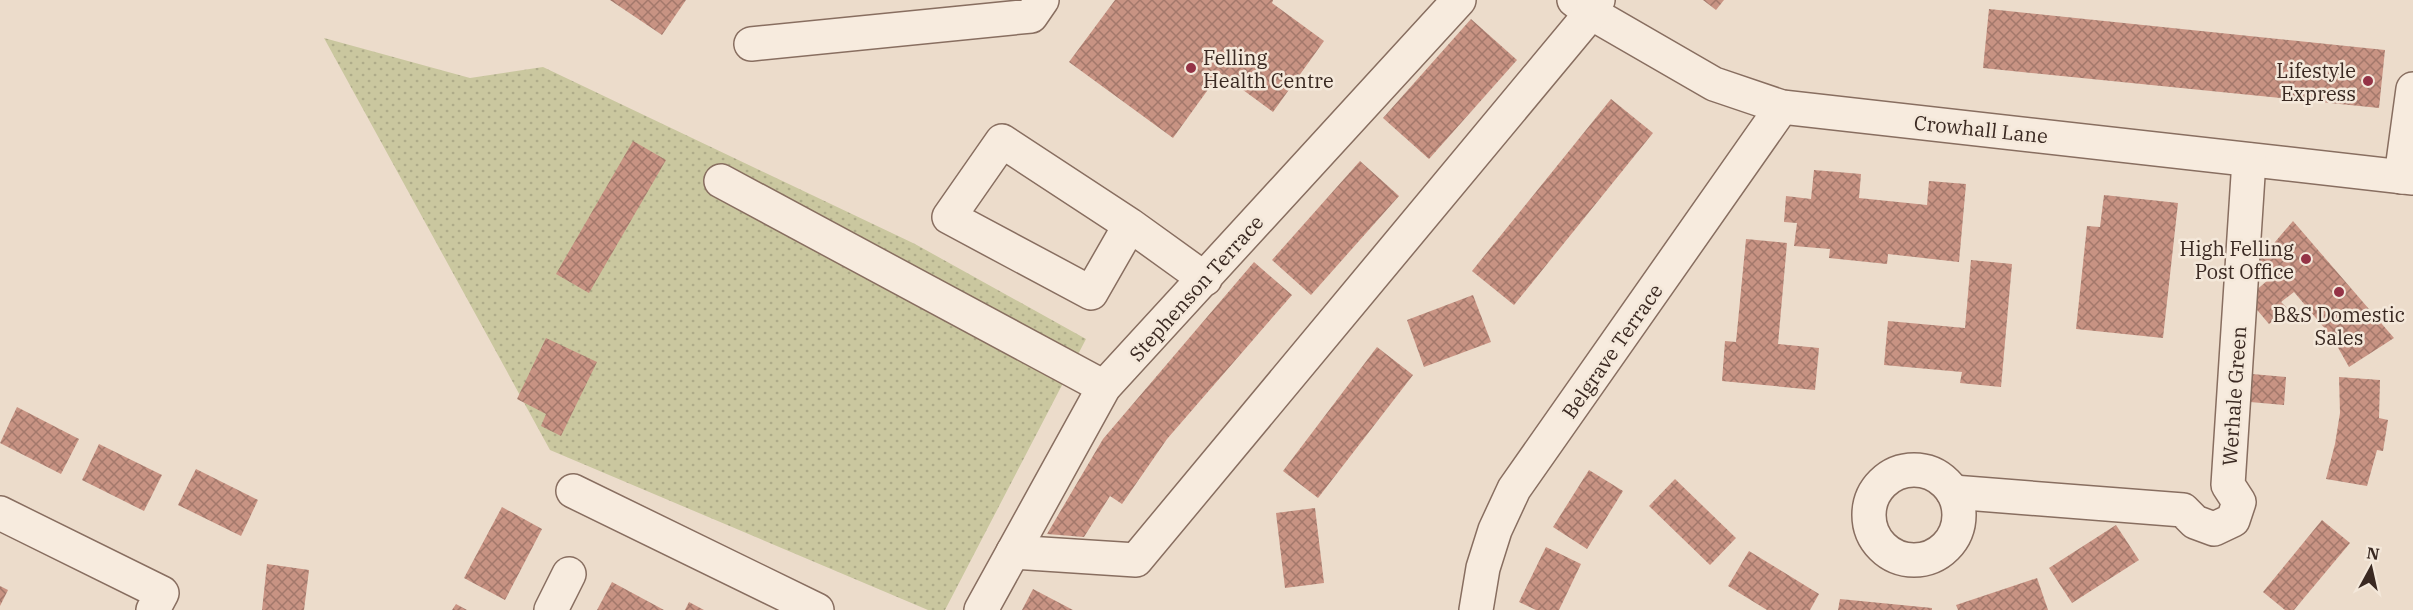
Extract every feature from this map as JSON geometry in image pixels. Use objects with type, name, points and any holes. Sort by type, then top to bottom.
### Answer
[{"type":"street","points":[[751,44],[987,10],[1030,16],[1042,0]]},
{"type":"street","name":"Stephenson Terrace","points":[[981,610],[1104,387],[1459,0]]},
{"type":"street","points":[[1013,552],[1136,560],[1588,4]]},
{"type":"street","name":"Crowhall Lane","points":[[1588,4],[1714,84],[1782,107],[2407,178]]},
{"type":"street","points":[[2407,178],[2413,89]]},
{"type":"street","name":"Belgrave Terrace","points":[[1476,610],[1483,568],[1514,489],[1782,107]]},
{"type":"street","points":[[1130,225],[1091,293],[949,218],[1002,141],[1130,225],[1205,279]]},
{"type":"street","name":"Werhale Green","points":[[1953,492],[2183,510],[2195,522],[2214,529],[2233,520],[2239,502],[2228,485],[2249,160]]},
{"type":"street","points":[[721,181],[1104,387]]},
{"type":"street","points":[[573,491],[818,610]]},
{"type":"street","points":[[0,513],[162,593],[153,610]]},
{"type":"street","points":[[550,610],[568,574]]},
{"type":"shaded area","points":[[324,38],[470,78],[543,67],[915,244],[1086,339],[945,610],[928,610],[550,450]]},
{"type":"building","points":[[610,0],[686,0],[662,35]]},
{"type":"building","name":"Felling Health Centre","points":[[1115,0],[1273,0],[1272,3],[1324,41],[1273,112],[1220,73],[1173,138],[1069,62]]},
{"type":"building","points":[[1703,0],[1724,0],[1716,10]]},
{"type":"building","points":[[1989,9],[2385,50],[2379,108],[1983,68]]},
{"type":"building","points":[[1471,19],[1517,60],[1429,159],[1383,118]]},
{"type":"building","points":[[1611,99],[1653,133],[1514,305],[1472,271]]},
{"type":"building","points":[[633,141],[666,160],[589,293],[556,274]]},
{"type":"building","points":[[1360,161],[1399,196],[1311,295],[1272,260]]},
{"type":"building","points":[[1814,170],[1861,174],[1859,198],[1927,205],[1929,181],[1966,184],[1959,262],[1888,254],[1887,264],[1829,258],[1830,249],[1794,246],[1797,223],[1784,222],[1786,196],[1811,199]]},
{"type":"building","points":[[2104,195],[2178,203],[2163,338],[2076,329],[2087,226],[2100,227]]},
{"type":"building","points":[[2293,221],[2394,338],[2349,367],[2332,337],[2294,292],[2281,302],[2288,309],[2269,324],[2247,298],[2275,274],[2258,262]]},
{"type":"building","points":[[1746,239],[1787,243],[1778,344],[1819,348],[1815,390],[1722,381],[1725,341],[1736,342]]},
{"type":"building","points":[[1971,260],[2012,264],[2001,387],[1960,383],[1962,372],[1884,365],[1888,321],[1965,328]]},
{"type":"building","points":[[1254,262],[1292,295],[1167,439],[1122,504],[1110,496],[1084,537],[1047,534],[1103,439]]},
{"type":"building","points":[[1473,295],[1491,342],[1424,367],[1407,320]]},
{"type":"building","points":[[546,338],[597,362],[561,436],[541,426],[546,414],[517,399]]},
{"type":"building","points":[[1377,347],[1413,375],[1318,498],[1283,471]]},
{"type":"building","points":[[2252,374],[2286,377],[2284,405],[2250,402]]},
{"type":"building","points":[[2339,377],[2380,380],[2379,418],[2388,420],[2383,451],[2377,450],[2367,486],[2326,479],[2340,413]]},
{"type":"building","points":[[17,407],[79,439],[61,474],[0,443]]},
{"type":"building","points":[[99,444],[162,475],[144,511],[82,480]]},
{"type":"building","points":[[196,469],[258,500],[241,536],[178,505]]},
{"type":"building","points":[[1589,470],[1623,491],[1587,549],[1553,527]]},
{"type":"building","points":[[1675,479],[1736,538],[1710,565],[1649,506]]},
{"type":"building","points":[[502,507],[542,529],[505,600],[464,578]]},
{"type":"building","points":[[1315,508],[1324,583],[1285,588],[1276,513]]},
{"type":"building","points":[[2322,520],[2350,543],[2294,610],[2285,610],[2263,592]]},
{"type":"building","points":[[2116,525],[2139,560],[2072,603],[2049,568]]},
{"type":"building","points":[[1546,547],[1581,564],[1559,610],[1536,610],[1519,602]]},
{"type":"building","points":[[1749,551],[1819,594],[1810,610],[1767,610],[1728,586]]},
{"type":"building","points":[[267,564],[309,570],[304,610],[262,610]]},
{"type":"building","points":[[2037,578],[2048,610],[1958,610],[1956,605]]},
{"type":"building","points":[[612,582],[664,610],[597,610]]},
{"type":"building","points":[[0,586],[8,590],[0,606]]},
{"type":"building","points":[[1033,589],[1073,610],[1022,610]]},
{"type":"building","points":[[1840,599],[1932,608],[1932,610],[1838,610]]},
{"type":"building","points":[[689,602],[704,610],[685,610]]},
{"type":"building","points":[[456,604],[467,610],[452,610]]},
{"type":"place","name":"Felling Health Centre","points":[[1191,68]]},
{"type":"place","name":"Lifestyle Express","points":[[2368,81]]},
{"type":"place","name":"High Felling Post Office","points":[[2306,259]]},
{"type":"place","name":"B&S Domestic Sales","points":[[2339,292]]}]
